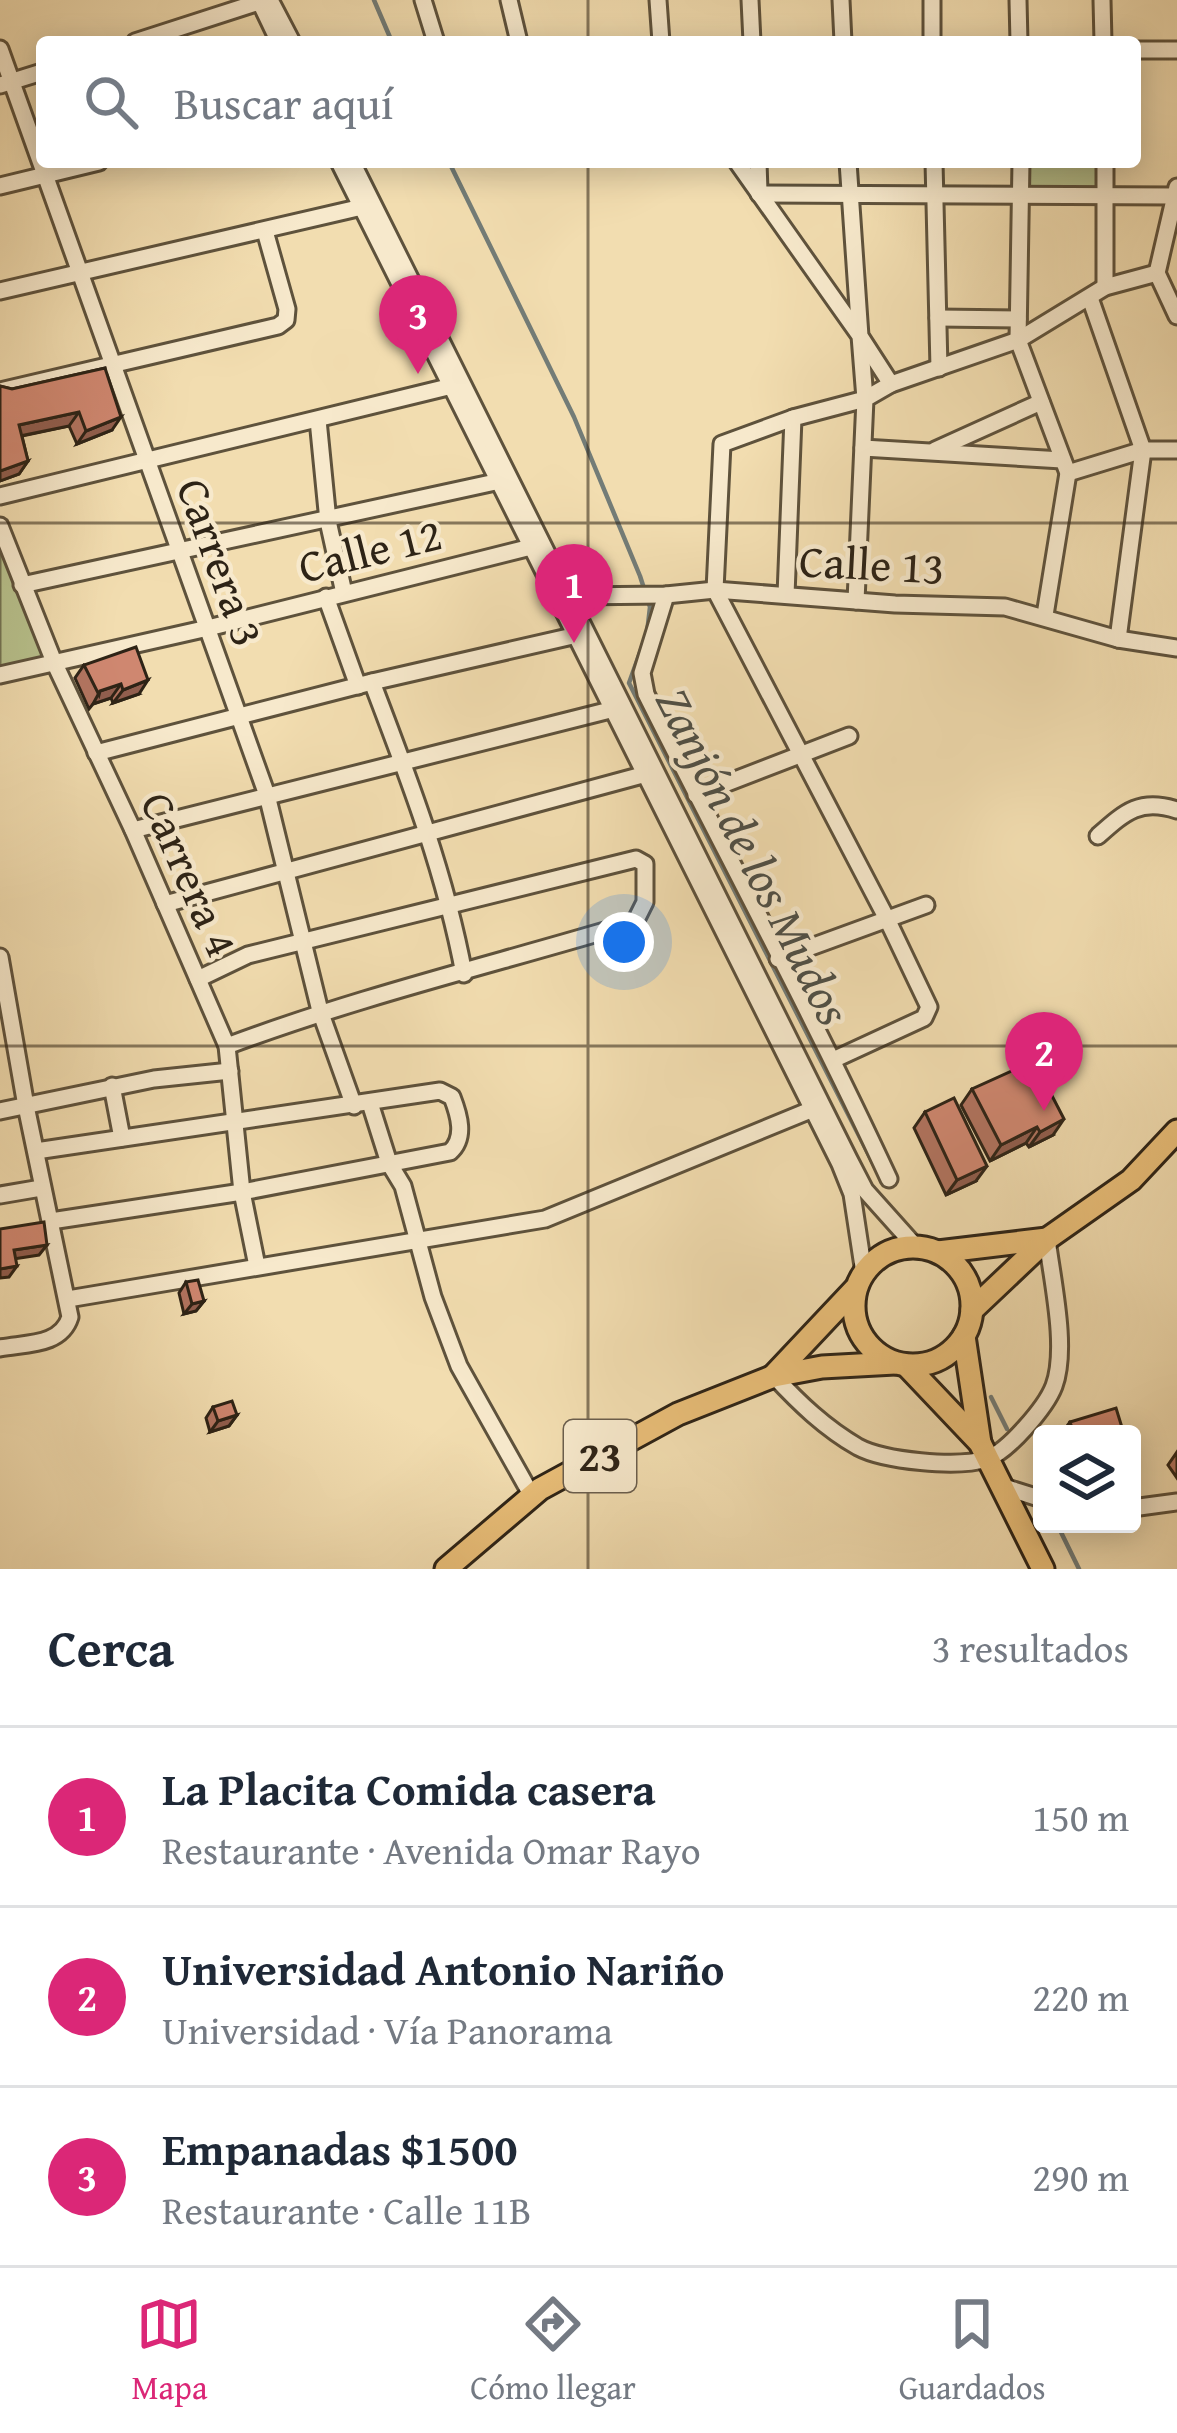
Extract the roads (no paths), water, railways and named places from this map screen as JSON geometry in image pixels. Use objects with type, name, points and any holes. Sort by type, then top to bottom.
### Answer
[{"type":"main road","name":"23","points":[[446,1569],[532,1496],[678,1414],[773,1376],[822,1366],[939,1360],[964,1336],[972,1310],[1047,1239],[1131,1180],[1177,1131]]},
{"type":"main road","name":"23","points":[[773,1376],[881,1256],[1047,1239]]},
{"type":"main road","points":[[927,1250],[964,1276],[972,1310]]},
{"type":"main road","points":[[861,1280],[857,1324],[865,1340],[901,1364],[984,1451]]},
{"type":"main road","points":[[964,1336],[984,1451],[1043,1569]]},
{"type":"street","points":[[153,36],[263,0]]},
{"type":"street","points":[[263,0],[277,36]]},
{"type":"street","points":[[263,0],[288,36]]},
{"type":"street","points":[[423,0],[434,36]]},
{"type":"street","points":[[518,36],[510,2],[531,0]]},
{"type":"street","points":[[658,0],[661,36]]},
{"type":"street","points":[[750,0],[752,36]]},
{"type":"street","points":[[841,0],[843,36]]},
{"type":"street","points":[[932,0],[932,36]]},
{"type":"street","points":[[1018,0],[1019,36]]},
{"type":"street","points":[[1102,0],[1103,36]]},
{"type":"street","name":"Carrera 3","points":[[0,50],[7,84],[36,152]]},
{"type":"street","points":[[1141,50],[1177,50]]},
{"type":"street","points":[[7,84],[36,75]]},
{"type":"street","name":"Carrera 3","points":[[43,168],[267,796],[320,1011],[404,1186],[433,1297],[459,1366],[532,1496]]},
{"type":"street","points":[[0,186],[76,168]]},
{"type":"street","points":[[342,168],[500,481],[539,545]]},
{"type":"street","points":[[355,168],[539,545],[857,1174],[866,1190],[927,1250]]},
{"type":"street","points":[[741,168],[891,384]]},
{"type":"street","points":[[758,168],[759,194]]},
{"type":"street","points":[[848,168],[865,399],[856,601]]},
{"type":"street","points":[[934,168],[939,368]]},
{"type":"street","points":[[1021,168],[1018,340],[1065,467],[1046,615]]},
{"type":"street","points":[[1105,168],[1105,287]]},
{"type":"street","points":[[759,194],[1106,196],[1176,191],[1157,273],[1177,316]]},
{"type":"street","points":[[0,292],[362,207]]},
{"type":"street","points":[[0,391],[278,326],[286,320],[287,309],[266,231]]},
{"type":"street","points":[[833,1060],[924,1018],[928,998],[715,590],[722,444],[865,399],[891,384],[1018,340],[1105,287],[1157,273]]},
{"type":"street","points":[[1090,298],[1143,450],[1118,639]]},
{"type":"street","points":[[938,318],[1018,319]]},
{"type":"street","points":[[0,496],[452,386]]},
{"type":"street","points":[[929,452],[1041,401]]},
{"type":"street","points":[[786,596],[793,418]]},
{"type":"street","points":[[317,420],[328,521],[344,592]]},
{"type":"street","points":[[863,448],[1065,467],[1143,450],[1177,450]]},
{"type":"street","points":[[22,585],[500,481]]},
{"type":"street","name":"Carrera 4","points":[[0,526],[54,662],[134,830],[227,1046],[242,1192],[257,1266]]},
{"type":"street","name":"Calle 12","points":[[0,675],[539,545]]},
{"type":"street","name":"Calle 13","points":[[566,599],[715,590],[1005,607],[1118,639],[1177,648]]},
{"type":"street","points":[[650,594],[642,682],[889,1179]]},
{"type":"street","points":[[326,597],[403,762],[429,832],[451,904],[464,974]]},
{"type":"street","points":[[566,599],[577,635],[852,1194],[861,1280]]},
{"type":"street","points":[[96,753],[577,635]]},
{"type":"street","points":[[134,830],[614,710]]},
{"type":"street","points":[[696,795],[849,736]]},
{"type":"street","points":[[165,904],[646,774]]},
{"type":"street","points":[[1098,836],[1138,806],[1150,803],[1177,810]]},
{"type":"street","points":[[198,979],[248,955],[636,859],[645,864],[645,902],[635,922],[320,1011],[227,1046]]},
{"type":"street","points":[[778,959],[926,905]]},
{"type":"street","points":[[0,957],[8,1061],[26,1106],[70,1317],[66,1329],[55,1338],[0,1348]]},
{"type":"street","points":[[0,1111],[112,1086],[230,1071]]},
{"type":"street","points":[[112,1086],[122,1138]]},
{"type":"street","points":[[36,1151],[446,1092],[458,1114],[456,1148],[450,1152],[242,1192],[51,1221]]},
{"type":"street","points":[[68,1299],[545,1219],[812,1108]]},
{"type":"street","points":[[0,1195],[41,1188]]},
{"type":"street","points":[[773,1376],[808,1411],[860,1448],[884,1458],[909,1462],[984,1451],[1028,1425],[1054,1386],[1059,1364],[1047,1239]]},
{"type":"street","points":[[1000,1486],[1033,1496]]},
{"type":"street","points":[[1141,1507],[1177,1502]]},
{"type":"waterway","name":"Zanjón de los Mudos","points":[[374,0],[389,36]]},
{"type":"waterway","name":"Zanjón de los Mudos","points":[[452,168],[574,417],[640,576],[650,607],[647,633],[629,683],[881,1179]]},
{"type":"waterway","name":"Zanjón de los Mudos","points":[[991,1397],[1007,1429]]},
{"type":"waterway","name":"Zanjón de los Mudos","points":[[1061,1533],[1079,1569]]},
{"type":"place","name":"Empanadas $1500","points":[[418,374]]},
{"type":"place","name":"La Placita Comida casera","points":[[574,643]]},
{"type":"place","name":"Universidad Antonio Nariño","points":[[1044,1111]]}]
